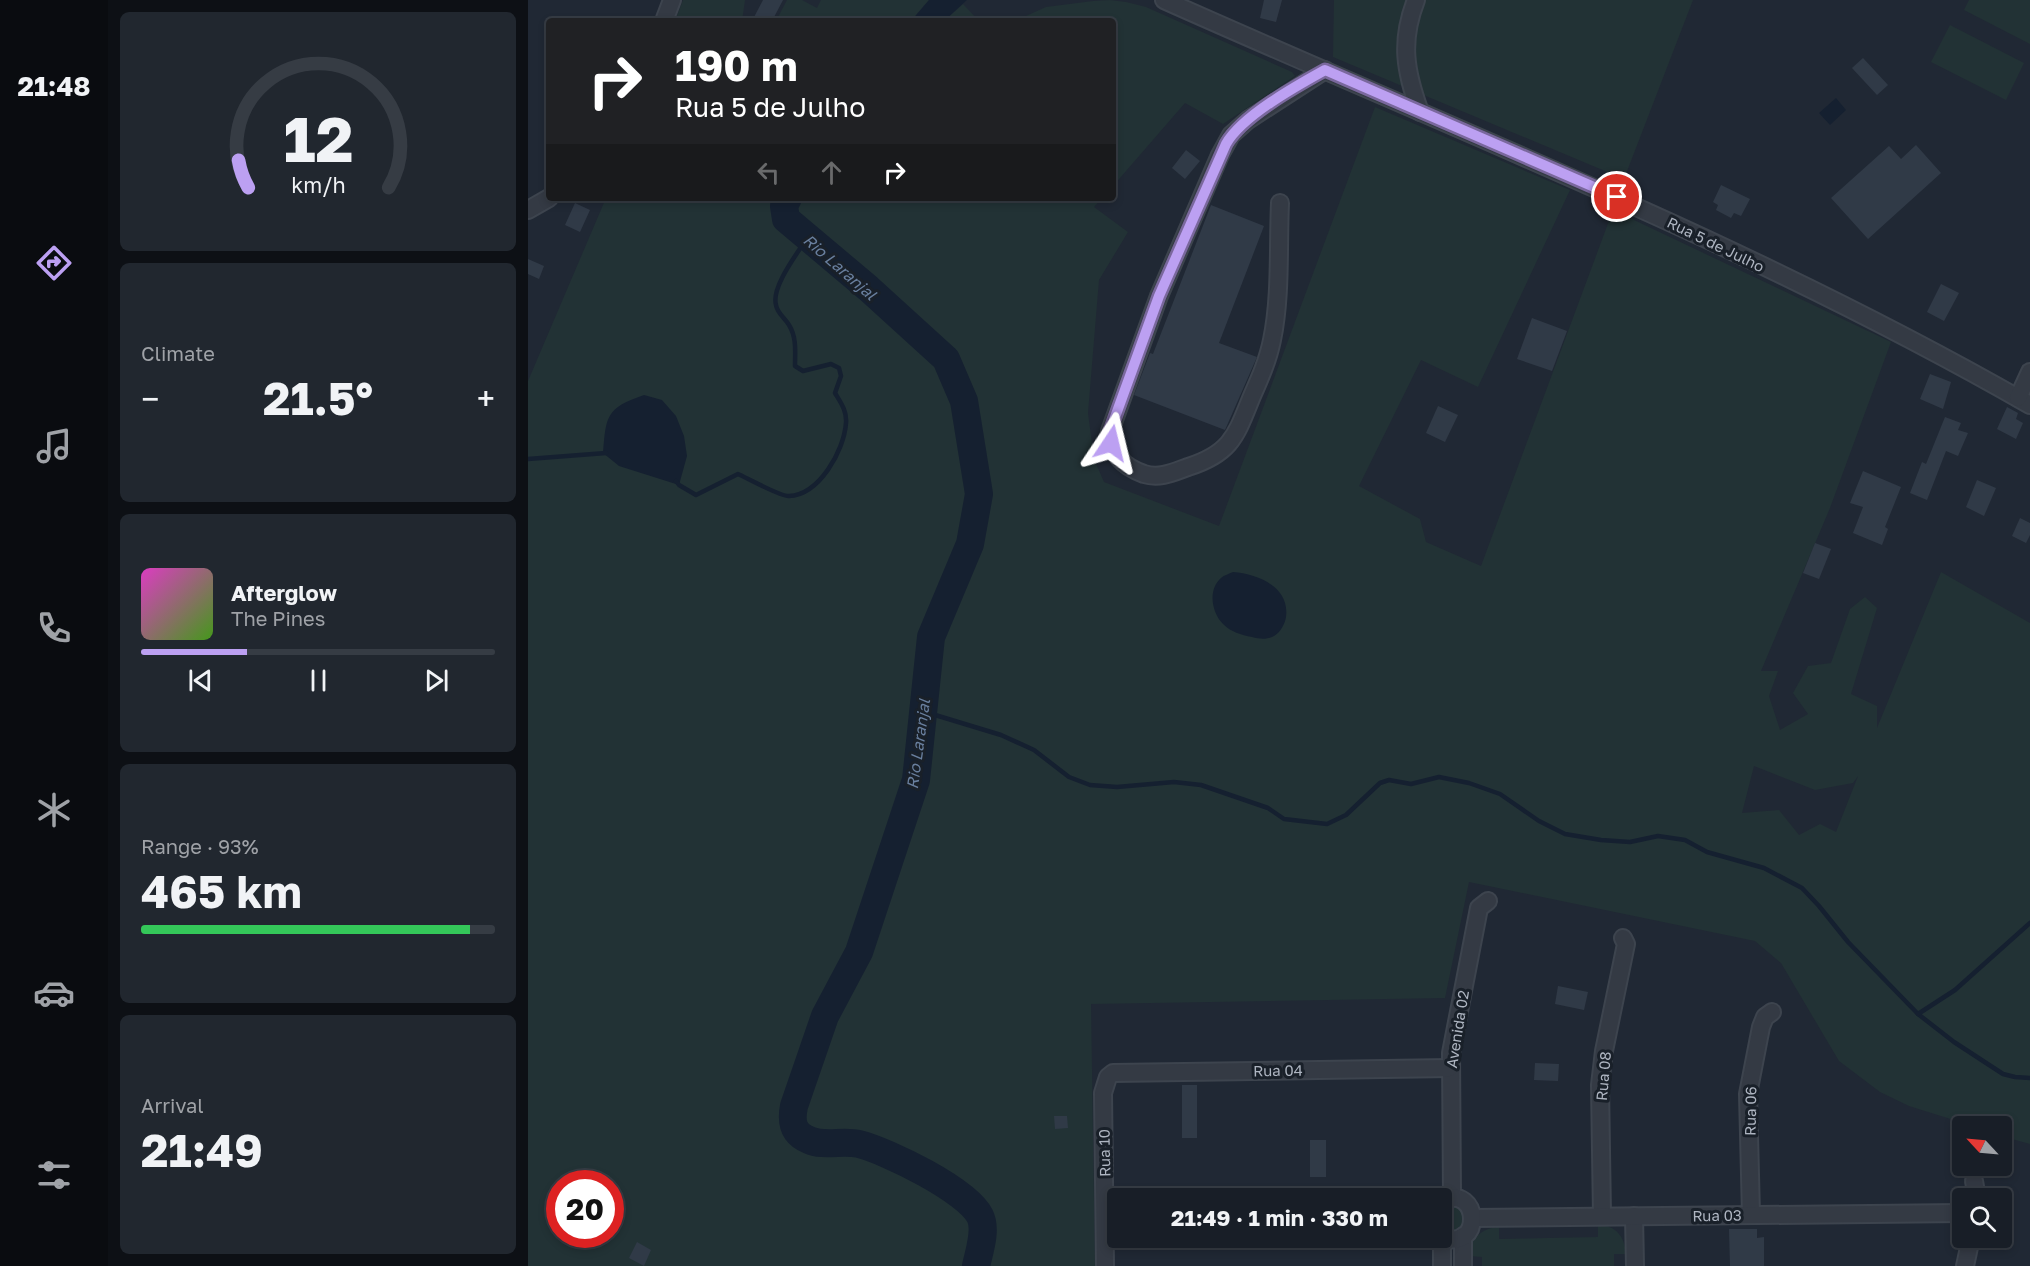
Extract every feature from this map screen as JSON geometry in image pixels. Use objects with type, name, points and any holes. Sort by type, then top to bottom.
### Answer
[{"type":"street","points":[[665,18],[672,0]]},
{"type":"street","name":"Rua 5 de Julho","points":[[1164,0],[1632,204],[1894,330],[2024,401]]},
{"type":"street","points":[[1416,0],[1408,26],[1405,53],[1411,88],[1420,112]]},
{"type":"street","points":[[1280,203],[1276,312],[1272,339],[1266,362],[1236,435],[1218,454],[1199,464],[1161,476],[1150,476],[1131,469],[1118,457],[1111,443],[1110,431],[1159,296],[1220,155],[1231,135],[1242,124],[1325,70]]},
{"type":"street","points":[[528,210],[546,200]]},
{"type":"street","points":[[2024,401],[2030,372]]},
{"type":"street","name":"Avenida 02","points":[[1447,1188],[1450,1068],[1453,1038],[1479,908],[1488,901]]},
{"type":"street","name":"Rua 08","points":[[1602,1216],[1600,1085],[1604,1051],[1626,944],[1623,938]]},
{"type":"street","name":"Rua 06","points":[[1751,1215],[1749,1087],[1761,1028],[1765,1017],[1772,1012]]},
{"type":"street","name":"Rua 04","points":[[1108,1077],[1119,1072],[1450,1068]]},
{"type":"street","name":"Rua 10","points":[[1108,1077],[1103,1093],[1109,1188]]},
{"type":"street","points":[[1974,1181],[1975,1188]]},
{"type":"street","points":[[1452,1200],[1467,1203],[1473,1218],[1470,1229],[1463,1236],[1452,1240]]},
{"type":"street","name":"Rua 03","points":[[1473,1218],[1952,1213]]},
{"type":"street","points":[[1634,1216],[1635,1266]]},
{"type":"street","points":[[1463,1236],[1463,1266]]},
{"type":"street","name":"Rua 10","points":[[1105,1266],[1107,1248]]},
{"type":"street","points":[[1442,1248],[1442,1266]]},
{"type":"street","points":[[1965,1266],[1969,1248]]},
{"type":"shaded area","points":[[683,0],[745,0],[742,18],[676,18]]},
{"type":"shaded area","points":[[787,0],[802,0],[817,8],[821,0],[929,0],[914,18],[778,18]]},
{"type":"shaded area","points":[[1110,0],[1146,7],[1292,72],[1295,76],[1223,124],[1185,103],[1116,183],[1116,18],[1022,18],[1046,7]]},
{"type":"shaded area","points":[[1334,0],[1693,0],[1624,179],[1333,57]]},
{"type":"shaded area","points":[[1969,0],[2030,0],[2030,44],[1964,10]]},
{"type":"shaded area","points":[[963,4],[976,18],[947,18]]},
{"type":"shaded area","points":[[1950,25],[2024,63],[2006,100],[1931,62]]},
{"type":"shaded area","points":[[1375,107],[1570,190],[1478,387],[1421,360],[1359,486],[1420,519],[1426,542],[1481,566],[1613,210],[1891,342],[1830,508],[1761,671],[1778,671],[1769,696],[1780,730],[1808,714],[1793,693],[1808,666],[1831,663],[1850,609],[1865,597],[1877,608],[1851,694],[1877,706],[1877,728],[1941,572],[2030,623],[2030,1144],[2012,1139],[2012,1116],[1952,1116],[1952,1119],[1909,1106],[1880,1092],[1839,1061],[1781,963],[1755,941],[1469,882],[1445,998],[1091,1004],[1095,1266],[528,1266],[528,381],[605,201],[776,201],[775,204],[807,237],[793,216],[796,201],[1099,201],[1094,207],[1128,232],[1099,280],[1088,413],[1094,459],[1104,482],[1219,526]],"holes":[[[1754,766],[1815,790],[1853,783],[1858,776],[1836,832],[1820,824],[1799,835],[1779,810],[1742,813]]]},
{"type":"shaded area","points":[[1452,1207],[1461,1210],[1463,1214],[1461,1228],[1452,1231]]},
{"type":"shaded area","points":[[1598,1225],[1615,1230],[1624,1242],[1626,1254],[1614,1254],[1614,1266],[1482,1266],[1482,1257],[1470,1256],[1474,1240],[1482,1232],[1493,1228],[1499,1227],[1499,1239],[1598,1237]]},
{"type":"water","points":[[929,0],[967,0],[947,18],[914,18]]},
{"type":"water","points":[[1836,98],[1846,110],[1830,125],[1819,113]]},
{"type":"water","points":[[777,201],[796,201],[793,216],[807,238],[792,234],[780,226],[776,221],[774,207]]},
{"type":"water","points":[[644,395],[662,400],[676,416],[684,436],[687,456],[679,485],[619,466],[603,453],[605,430],[610,415],[622,404]]},
{"type":"water","points":[[1233,572],[1262,579],[1278,590],[1286,607],[1286,617],[1282,628],[1276,635],[1263,639],[1236,633],[1219,619],[1213,601],[1214,588],[1221,578]]},
{"type":"building","points":[[763,0],[783,0],[774,18],[754,18]]},
{"type":"building","points":[[1264,0],[1282,0],[1276,22],[1260,18]]},
{"type":"building","points":[[1863,58],[1888,85],[1877,95],[1852,68]]},
{"type":"building","points":[[1916,145],[1941,173],[1868,239],[1831,198],[1889,146],[1901,159]]},
{"type":"building","points":[[1186,150],[1200,161],[1185,179],[1172,168]]},
{"type":"building","points":[[1721,185],[1750,199],[1741,216],[1734,213],[1731,218],[1716,210],[1718,205],[1713,202]]},
{"type":"building","points":[[575,203],[590,210],[580,232],[565,225]]},
{"type":"building","points":[[1211,205],[1264,226],[1219,343],[1257,357],[1225,430],[1134,395],[1150,353],[1153,354]]},
{"type":"building","points":[[528,259],[544,266],[539,279],[528,274]]},
{"type":"building","points":[[1941,284],[1959,293],[1944,321],[1927,312]]},
{"type":"building","points":[[1532,318],[1567,331],[1552,371],[1517,359]]},
{"type":"building","points":[[1930,374],[1951,382],[1943,409],[1920,399]]},
{"type":"building","points":[[1438,406],[1458,415],[1445,442],[1426,433]]},
{"type":"building","points":[[2007,407],[2018,413],[2016,419],[2023,423],[2016,439],[1997,429]]},
{"type":"building","points":[[1945,417],[1961,423],[1958,430],[1968,433],[1958,456],[1946,451],[1927,500],[1910,493],[1922,462],[1926,464]]},
{"type":"building","points":[[1863,471],[1901,487],[1885,527],[1888,529],[1882,545],[1853,533],[1863,507],[1850,503]]},
{"type":"building","points":[[1977,480],[1996,488],[1984,516],[1966,507]]},
{"type":"building","points":[[2020,518],[2030,523],[2030,535],[2026,543],[2012,536]]},
{"type":"building","points":[[1815,543],[1831,549],[1819,579],[1803,573]]},
{"type":"building","points":[[1558,986],[1588,992],[1584,1010],[1555,1004]]},
{"type":"building","points":[[1535,1063],[1559,1064],[1558,1081],[1534,1080]]},
{"type":"building","points":[[1182,1085],[1197,1085],[1197,1138],[1182,1138]]},
{"type":"building","points":[[1054,1116],[1067,1116],[1068,1128],[1055,1129]]},
{"type":"building","points":[[1310,1140],[1326,1140],[1326,1177],[1310,1177]]},
{"type":"building","points":[[1729,1229],[1757,1229],[1757,1238],[1764,1237],[1764,1266],[1730,1266]]},
{"type":"building","points":[[637,1242],[651,1250],[644,1266],[629,1258]]},
{"type":"waterway","name":"Rio Laranjal","points":[[786,201],[784,206],[786,219],[868,288],[946,359],[964,401],[979,494],[970,544],[931,637],[916,780],[859,952],[825,1016],[794,1106],[793,1122],[799,1134],[809,1140],[821,1143],[853,1143],[872,1148],[925,1173],[960,1195],[972,1206],[982,1222],[982,1241],[976,1266]]},
{"type":"waterway","points":[[676,481],[696,495],[738,474],[772,491],[789,496],[800,494],[820,480],[835,458],[846,423],[845,411],[835,393],[841,376],[839,368],[831,364],[803,371],[795,366],[793,335],[789,325],[779,313],[775,298],[791,261],[807,238]]},
{"type":"waterway","points":[[528,459],[606,453]]},
{"type":"waterway","points":[[922,711],[1001,735],[1034,750],[1069,777],[1090,785],[1117,787],[1174,782],[1201,785],[1268,808],[1284,819],[1327,824],[1346,815],[1380,783],[1389,780],[1411,784],[1439,777],[1469,783],[1500,794],[1539,821],[1565,834],[1630,842],[1658,836],[1685,840],[1707,852],[1764,868],[1802,888],[1848,942],[1918,1014],[1954,1042],[2003,1074],[2030,1078]]},
{"type":"waterway","points":[[1918,1014],[1955,990],[2030,923]]},
{"type":"route","points":[[1111,443],[1110,431],[1159,296],[1220,155],[1231,135],[1248,120],[1325,70],[1617,197]]}]
